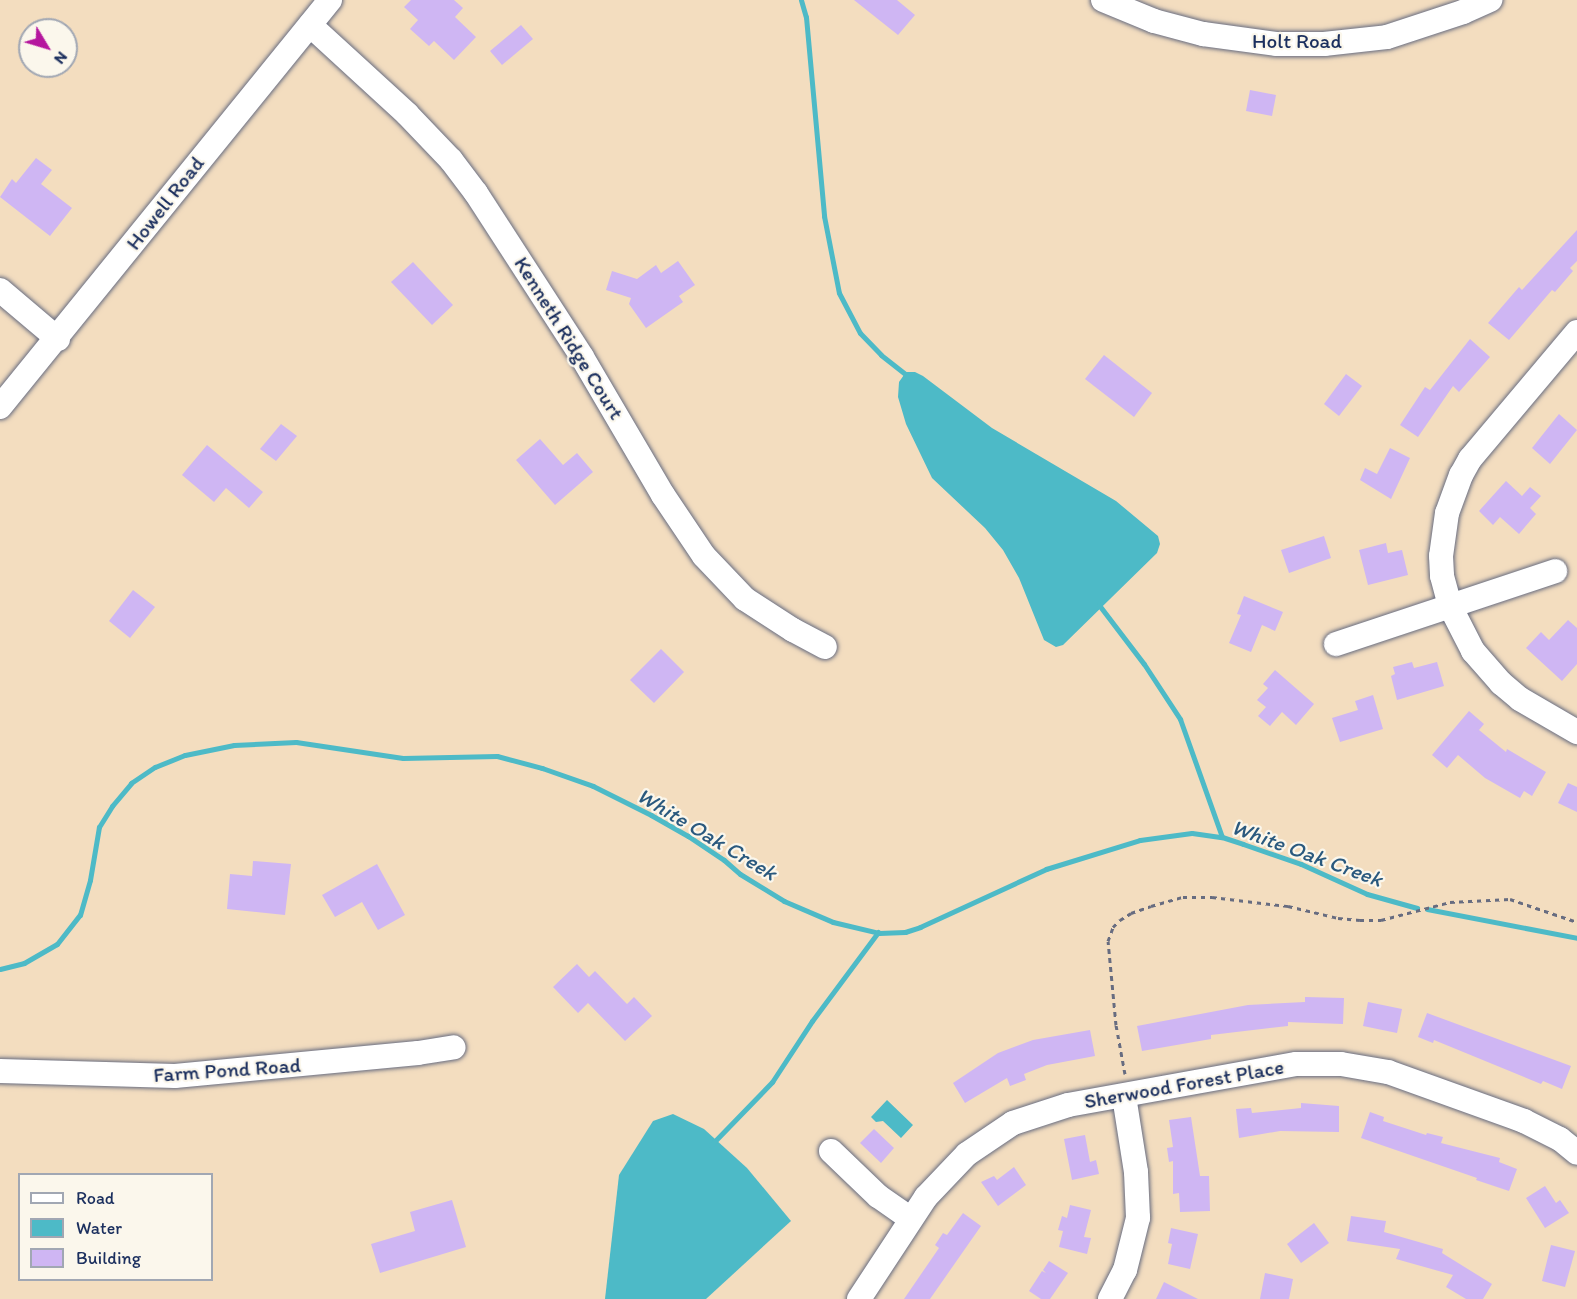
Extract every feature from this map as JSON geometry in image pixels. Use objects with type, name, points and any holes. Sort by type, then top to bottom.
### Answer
[{"type":"street","name":"Howell Road","points":[[0,407],[58,339],[199,159],[330,0]]},
{"type":"street","name":"Holt Road","points":[[1103,0],[1154,21],[1203,34],[1277,44],[1324,44],[1387,37],[1463,12],[1490,0]]},
{"type":"street","name":"Kenneth Ridge Court","points":[[310,25],[407,114],[451,160],[476,193],[582,357],[668,502],[704,556],[745,599],[792,630],[825,647]]},
{"type":"street","points":[[0,290],[58,339]]},
{"type":"street","points":[[1577,332],[1485,438],[1461,475],[1442,534],[1443,576],[1450,606],[1473,651],[1501,683],[1540,711],[1577,732]]},
{"type":"street","points":[[1336,644],[1555,571]]},
{"type":"street","name":"Farm Pond Road","points":[[0,1071],[175,1076],[418,1053],[454,1047]]},
{"type":"street","name":"Sherwood Forest Place","points":[[859,1299],[911,1219],[943,1176],[967,1154],[1013,1124],[1068,1105],[1296,1064],[1363,1067],[1405,1078],[1524,1121],[1560,1139],[1577,1153]]},
{"type":"street","points":[[1110,1299],[1125,1270],[1138,1218],[1136,1172],[1124,1095]]},
{"type":"street","points":[[831,1151],[878,1196],[911,1219]]},
{"type":"path","points":[[1124,1095],[1128,1084],[1116,1025],[1108,940],[1113,927],[1131,913],[1183,897],[1212,897],[1288,906],[1338,918],[1381,920],[1450,902],[1510,899],[1577,922]]},
{"type":"water","points":[[906,372],[915,372],[923,376],[992,428],[1116,501],[1158,536],[1160,544],[1157,553],[1063,645],[1056,647],[1044,640],[1019,578],[1003,550],[985,528],[932,478],[906,424],[898,397],[899,382]]},
{"type":"water","points":[[887,1100],[913,1125],[901,1138],[883,1121],[876,1122],[871,1117]]},
{"type":"water","points":[[673,1114],[704,1129],[747,1168],[791,1221],[706,1299],[605,1299],[619,1175],[653,1121]]},
{"type":"building","points":[[411,0],[454,0],[463,8],[455,17],[476,37],[454,60],[434,41],[429,46],[410,29],[418,20],[404,7]]},
{"type":"building","points":[[854,0],[897,0],[915,15],[898,35]]},
{"type":"building","points":[[521,25],[533,39],[502,65],[490,51]]},
{"type":"building","points":[[1250,90],[1276,95],[1272,116],[1246,111]]},
{"type":"building","points":[[36,158],[52,170],[41,184],[72,208],[50,236],[0,197],[12,179],[16,183]]},
{"type":"building","points":[[1577,230],[1577,261],[1570,268],[1573,271],[1555,292],[1552,290],[1509,340],[1488,323],[1519,287],[1522,290]]},
{"type":"building","points":[[678,261],[695,285],[679,296],[683,302],[646,328],[629,304],[631,298],[606,290],[612,271],[637,279],[656,265],[661,273]]},
{"type":"building","points":[[413,262],[453,305],[432,325],[391,282]]},
{"type":"building","points":[[1470,339],[1490,357],[1459,392],[1453,386],[1418,437],[1400,425],[1425,387],[1430,390]]},
{"type":"building","points":[[1104,355],[1152,393],[1134,417],[1085,379]]},
{"type":"building","points":[[1346,374],[1362,386],[1339,416],[1324,404]]},
{"type":"building","points":[[1559,414],[1577,430],[1550,464],[1532,448]]},
{"type":"building","points":[[281,424],[297,436],[276,461],[260,449]]},
{"type":"building","points":[[540,439],[563,465],[577,453],[593,472],[555,505],[516,460]]},
{"type":"building","points":[[207,445],[263,492],[249,508],[226,488],[214,502],[182,475]]},
{"type":"building","points":[[1390,448],[1410,458],[1391,499],[1360,480],[1365,468],[1377,474]]},
{"type":"building","points":[[1506,481],[1522,496],[1530,487],[1541,496],[1530,508],[1536,514],[1519,534],[1500,517],[1493,525],[1479,511]]},
{"type":"building","points":[[1324,536],[1331,558],[1289,573],[1281,550]]},
{"type":"building","points":[[1386,543],[1388,553],[1402,550],[1408,575],[1368,585],[1359,550]]},
{"type":"building","points":[[133,590],[155,607],[130,638],[109,621]]},
{"type":"building","points":[[1244,596],[1283,612],[1275,631],[1262,625],[1251,652],[1229,643],[1241,615],[1237,614]]},
{"type":"building","points":[[1568,620],[1577,628],[1577,664],[1562,681],[1526,648],[1541,632],[1549,640]]},
{"type":"building","points":[[661,649],[684,672],[654,703],[630,680]]},
{"type":"building","points":[[1412,662],[1414,668],[1437,662],[1444,686],[1397,700],[1391,676],[1395,674],[1393,667]]},
{"type":"building","points":[[1275,670],[1314,704],[1296,725],[1282,712],[1270,726],[1258,716],[1266,707],[1257,700],[1268,688],[1263,684]]},
{"type":"building","points":[[1373,695],[1383,729],[1340,742],[1332,718],[1358,710],[1355,701]]},
{"type":"building","points":[[1469,711],[1484,724],[1479,730],[1506,752],[1507,749],[1546,772],[1532,796],[1524,791],[1520,798],[1485,778],[1458,755],[1447,768],[1432,755]]},
{"type":"building","points":[[1568,783],[1577,787],[1577,812],[1558,803]]},
{"type":"building","points":[[253,861],[291,864],[285,915],[227,909],[230,874],[252,876]]},
{"type":"building","points":[[377,864],[405,915],[378,930],[362,902],[335,917],[322,895]]},
{"type":"building","points":[[577,964],[589,977],[595,971],[627,1004],[634,997],[652,1016],[625,1041],[588,1003],[578,1013],[553,987]]},
{"type":"building","points":[[1305,997],[1344,998],[1343,1024],[1288,1022],[1288,1026],[1211,1035],[1211,1039],[1142,1051],[1137,1026],[1248,1005],[1305,1002]]},
{"type":"building","points":[[1368,1002],[1402,1009],[1397,1033],[1363,1026]]},
{"type":"building","points":[[1427,1013],[1571,1066],[1562,1089],[1543,1081],[1541,1084],[1434,1040],[1433,1043],[1418,1037]]},
{"type":"building","points":[[1090,1030],[1095,1056],[1047,1065],[1024,1074],[1026,1080],[1010,1086],[1007,1078],[965,1103],[953,1083],[998,1053],[1033,1040]]},
{"type":"building","points":[[1301,1103],[1339,1106],[1339,1132],[1280,1131],[1239,1138],[1236,1109],[1251,1108],[1252,1113],[1301,1108]]},
{"type":"building","points":[[1370,1112],[1384,1117],[1383,1121],[1426,1135],[1427,1133],[1443,1137],[1441,1143],[1500,1158],[1499,1162],[1517,1169],[1509,1191],[1361,1138]]},
{"type":"building","points":[[1191,1117],[1200,1176],[1209,1176],[1210,1211],[1180,1212],[1179,1193],[1173,1194],[1173,1161],[1169,1162],[1167,1148],[1173,1147],[1169,1120]]},
{"type":"building","points":[[874,1129],[894,1148],[881,1163],[860,1143]]},
{"type":"building","points":[[1085,1135],[1090,1162],[1096,1160],[1099,1174],[1072,1180],[1064,1139]]},
{"type":"building","points":[[1014,1167],[1026,1185],[998,1206],[981,1182],[994,1176],[997,1180]]},
{"type":"building","points":[[1545,1186],[1556,1203],[1560,1200],[1569,1213],[1545,1228],[1526,1198]]},
{"type":"building","points":[[452,1200],[466,1247],[380,1273],[371,1244],[415,1231],[410,1212]]},
{"type":"building","points":[[1070,1205],[1091,1210],[1084,1237],[1091,1238],[1087,1254],[1059,1247],[1063,1231],[1058,1230],[1062,1216],[1067,1218]]},
{"type":"building","points":[[963,1213],[981,1226],[930,1299],[904,1299],[939,1248],[935,1245],[943,1233],[947,1235]]},
{"type":"building","points":[[1351,1216],[1386,1221],[1384,1232],[1443,1249],[1442,1253],[1492,1284],[1483,1299],[1466,1299],[1446,1287],[1453,1275],[1396,1259],[1400,1249],[1347,1241]]},
{"type":"building","points":[[1314,1223],[1329,1243],[1301,1263],[1287,1244]]},
{"type":"building","points":[[1171,1228],[1198,1234],[1190,1269],[1168,1264],[1172,1244],[1168,1243]]},
{"type":"building","points":[[1551,1245],[1575,1251],[1565,1287],[1542,1281]]},
{"type":"building","points":[[1049,1261],[1068,1273],[1050,1299],[1041,1299],[1029,1291],[1042,1271],[1046,1273],[1043,1270]]},
{"type":"building","points":[[1265,1273],[1293,1279],[1289,1299],[1260,1299]]},
{"type":"building","points":[[1164,1282],[1198,1299],[1156,1299]]},
{"type":"waterway","points":[[801,0],[806,17],[824,216],[839,293],[860,333],[881,355],[909,377]]},
{"type":"waterway","points":[[1099,605],[1144,664],[1180,719],[1222,837]]},
{"type":"waterway","name":"White Oak Creek","points":[[0,969],[24,963],[57,944],[80,915],[90,880],[99,827],[112,806],[131,783],[155,767],[185,755],[234,745],[296,742],[403,758],[497,756],[542,768],[593,786],[651,815],[688,836],[724,860],[740,874],[784,901],[833,922],[879,933],[905,932],[920,927],[1046,869],[1140,840],[1192,833],[1222,837],[1301,864],[1367,894],[1417,908]]},
{"type":"waterway","name":"White Oak Creek","points":[[1427,909],[1577,938]]},
{"type":"waterway","points":[[711,1145],[772,1082],[812,1021],[878,932]]}]
